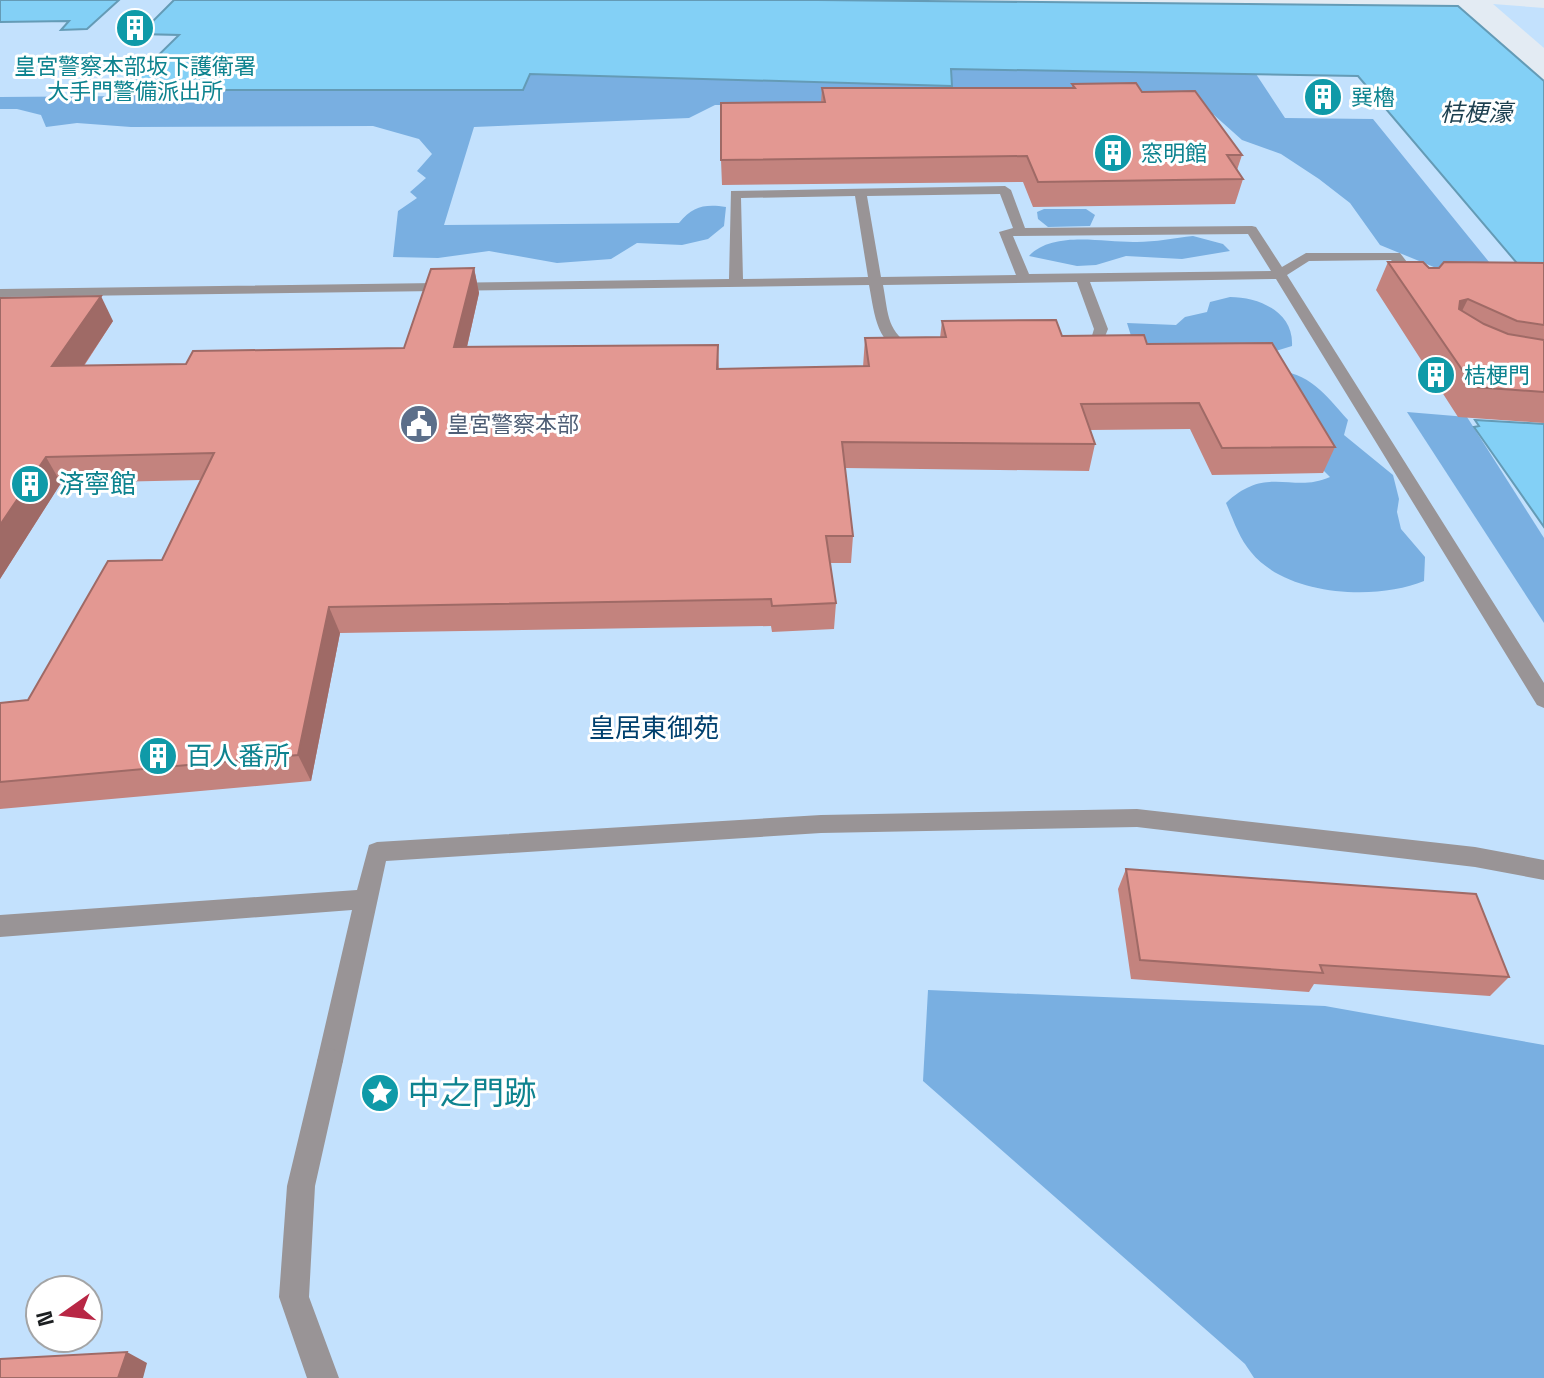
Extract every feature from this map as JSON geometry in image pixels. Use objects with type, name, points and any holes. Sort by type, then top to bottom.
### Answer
[{"type":"street","points":[[736,283],[735,194],[1005,190],[1020,231]]},
{"type":"street","points":[[860,192],[887,336],[903,348],[922,354]]},
{"type":"street","points":[[1024,279],[1005,232],[1252,230],[1544,700]]},
{"type":"street","points":[[0,293],[1278,275],[1306,257],[1395,256],[1421,290]]},
{"type":"street","points":[[1062,353],[1091,346],[1100,335],[1082,278]]},
{"type":"street","points":[[323,1378],[294,1297],[301,1186],[377,852],[821,824],[1137,818],[1475,857],[1544,870]]},
{"type":"street","points":[[0,926],[367,899]]},
{"type":"green space","name":"皇居東御苑","points":[[119,0],[174,0],[141,34],[180,34],[124,90],[523,90],[950,69],[1358,76],[1544,295],[1544,424],[1476,420],[1479,427],[1474,427],[1544,527],[1544,1378],[0,1378],[0,22],[70,21],[62,29],[86,29]]},
{"type":"green space","points":[[1493,4],[1544,8],[1544,48]]},
{"type":"shaded area","points":[[950,69],[1256,74],[1285,118],[1373,119],[1498,273],[1468,281],[1380,245],[1350,203],[1319,179],[1281,154],[1242,140],[1214,115],[1175,107],[715,105],[689,118],[474,127],[444,225],[679,223],[700,208],[726,207],[724,226],[708,239],[682,245],[637,243],[611,259],[557,263],[489,251],[438,258],[393,257],[398,211],[417,198],[410,192],[426,178],[417,171],[432,154],[419,139],[373,126],[131,127],[77,123],[46,127],[41,115],[17,109],[0,109],[0,97],[129,96],[135,90],[523,90],[529,74],[951,86]]},
{"type":"shaded area","points":[[1044,209],[1086,209],[1095,215],[1090,226],[1048,227],[1038,219],[1037,212]]},
{"type":"shaded area","points":[[1193,236],[1223,244],[1230,251],[1182,259],[1126,256],[1096,265],[1077,266],[1029,256],[1039,248],[1065,240],[1144,242]]},
{"type":"shaded area","points":[[1230,297],[1252,300],[1273,309],[1287,324],[1292,346],[1269,353],[1102,358],[1132,339],[1127,323],[1176,325],[1185,317],[1207,312],[1210,302]]},
{"type":"shaded area","points":[[1273,370],[1297,375],[1315,386],[1348,420],[1344,435],[1393,475],[1399,499],[1397,512],[1401,529],[1425,557],[1424,581],[1382,591],[1357,592],[1308,586],[1267,567],[1247,547],[1226,503],[1254,485],[1267,482],[1304,483],[1330,477],[1308,455]]},
{"type":"shaded area","points":[[1407,412],[1467,417],[1544,538],[1544,623]]},
{"type":"shaded area","points":[[928,990],[1325,1006],[1544,1045],[1544,1378],[1254,1378],[1245,1364],[923,1081]]},
{"type":"water","points":[[0,0],[119,0],[87,29],[61,30],[69,21],[0,22]]},
{"type":"water","name":"桔梗濠","points":[[174,0],[818,0],[1458,6],[1544,81],[1544,295],[1358,76],[951,69],[952,86],[530,74],[523,90],[123,90],[179,35],[140,34]]},
{"type":"water","points":[[1475,420],[1544,424],[1544,527],[1474,427],[1479,426]]},
{"type":"building","points":[[1136,83],[1142,92],[1195,91],[1242,155],[1227,155],[1243,179],[1038,182],[1027,156],[721,160],[721,103],[825,102],[822,88],[1075,88],[1072,84]]},
{"type":"building","points":[[1388,262],[1423,262],[1429,268],[1439,268],[1444,262],[1544,263],[1544,325],[1517,321],[1468,299],[1460,301],[1459,309],[1508,334],[1544,340],[1544,392],[1474,387]]},
{"type":"building","points":[[474,268],[454,347],[718,345],[717,369],[869,366],[865,338],[946,337],[942,321],[1056,320],[1062,336],[1144,335],[1147,344],[1272,343],[1335,447],[1222,448],[1199,403],[1081,404],[1095,444],[842,442],[853,536],[826,536],[836,603],[772,606],[771,599],[329,607],[298,755],[0,782],[0,703],[28,700],[108,561],[162,560],[214,453],[46,457],[0,525],[0,298],[101,296],[52,366],[186,364],[193,351],[404,348],[431,269]]},
{"type":"building","points":[[1126,869],[1476,894],[1509,977],[1320,965],[1323,973],[1140,960]]},
{"type":"building","points":[[127,1352],[118,1378],[0,1378],[0,1359]]},
{"type":"place","name":"皇宮警察本部坂下護衛署 大手門警備派出所","points":[[135,28]]},
{"type":"place","name":"巽櫓","points":[[1323,97]]},
{"type":"place","name":"窓明館","points":[[1113,153]]},
{"type":"place","name":"桔梗門","points":[[1436,375]]},
{"type":"place","name":"皇宮警察本部","points":[[419,424]]},
{"type":"place","name":"済寧館","points":[[30,484]]},
{"type":"place","name":"百人番所","points":[[158,756]]},
{"type":"place","name":"中之門跡","points":[[380,1093]]}]
